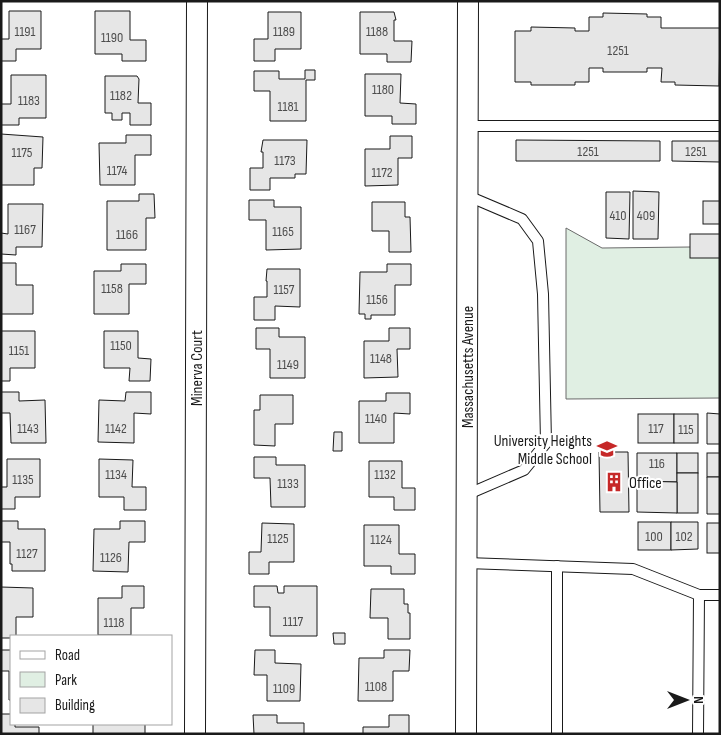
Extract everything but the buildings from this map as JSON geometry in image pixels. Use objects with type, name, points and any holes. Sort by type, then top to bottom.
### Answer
[{"type":"street","name":"Minerva Court","points":[[196,734],[197,1]]},
{"type":"street","name":"Massachusetts Avenue","points":[[466,734],[468,1]]},
{"type":"lane","points":[[468,126],[720,126]]},
{"type":"lane","points":[[466,495],[524,470],[546,443],[543,294],[538,241],[522,219],[468,196]]},
{"type":"lane","points":[[466,563],[633,569],[699,596],[720,595]]},
{"type":"lane","points":[[557,566],[557,734]]},
{"type":"lane","points":[[698,734],[699,596]]},
{"type":"green space","points":[[566,228],[602,248],[690,247],[720,258],[720,398],[566,399]]},
{"type":"place","name":"University Heights Middle School","points":[[607,449]]},
{"type":"place","name":"Office","points":[[614,482]]}]
